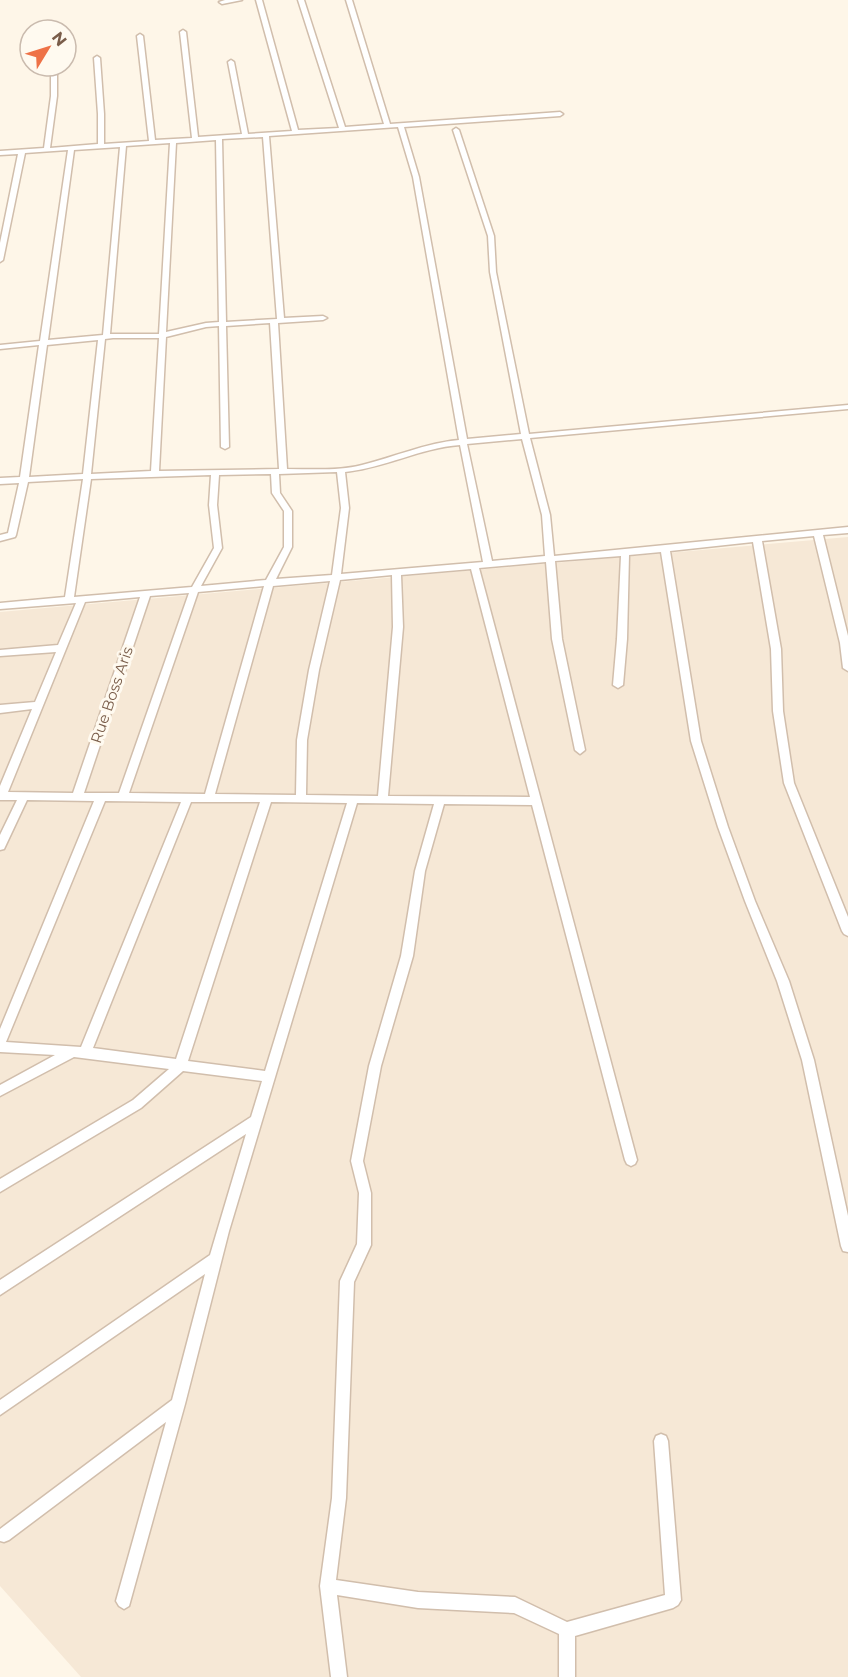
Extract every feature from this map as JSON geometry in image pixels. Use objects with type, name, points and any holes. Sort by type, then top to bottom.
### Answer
[{"type":"street","points":[[222,2],[239,0]]},
{"type":"street","points":[[259,0],[295,132]]},
{"type":"street","points":[[301,0],[342,128]]},
{"type":"street","points":[[349,0],[387,125]]},
{"type":"street","points":[[183,32],[195,139]]},
{"type":"street","points":[[140,36],[152,142]]},
{"type":"street","points":[[97,58],[101,146]]},
{"type":"street","points":[[231,62],[245,135]]},
{"type":"street","points":[[47,150],[54,78]]},
{"type":"street","points":[[0,153],[560,114]]},
{"type":"street","points":[[400,124],[416,177],[463,442],[488,564]]},
{"type":"street","points":[[456,130],[491,236],[494,272],[525,436],[546,515],[557,639],[580,750]]},
{"type":"street","points":[[209,798],[270,582],[288,548],[288,511],[276,493],[279,471],[278,320],[266,134]]},
{"type":"street","points":[[219,138],[225,447]]},
{"type":"street","points":[[155,473],[173,141]]},
{"type":"street","points":[[69,600],[104,337],[123,144]]},
{"type":"street","points":[[0,538],[12,535],[24,480],[71,148]]},
{"type":"street","points":[[0,260],[22,151]]},
{"type":"street","points":[[0,347],[104,337],[161,336],[206,325],[323,318]]},
{"type":"street","points":[[0,481],[155,473],[360,468],[443,444],[848,407]]},
{"type":"street","points":[[300,798],[302,740],[314,670],[336,576],[345,508],[341,469]]},
{"type":"street","points":[[123,797],[195,589],[218,548],[213,505],[215,472]]},
{"type":"street","points":[[0,606],[549,559],[848,530]]},
{"type":"street","points":[[818,533],[845,643],[848,668]]},
{"type":"street","points":[[757,539],[776,650],[778,711],[789,783],[848,932]]},
{"type":"street","points":[[665,548],[696,741],[723,827],[783,981],[808,1060],[848,1246]]},
{"type":"street","points":[[618,685],[625,552]]},
{"type":"street","points":[[474,565],[631,1160]]},
{"type":"street","points":[[383,800],[398,627],[396,572]]},
{"type":"street","name":"Rue Boss Aris","points":[[77,797],[146,594]]},
{"type":"street","points":[[82,599],[0,796],[535,801]]},
{"type":"street","points":[[0,653],[62,648]]},
{"type":"street","points":[[0,709],[38,705]]},
{"type":"street","points":[[0,846],[24,796]]},
{"type":"street","points":[[101,797],[0,1045],[85,1052],[270,1077]]},
{"type":"street","points":[[85,1052],[188,797]]},
{"type":"street","points":[[0,1185],[137,1104],[180,1066],[267,798]]},
{"type":"street","points":[[124,1601],[216,1259],[353,799]]},
{"type":"street","points":[[339,1677],[328,1586],[339,1498],[347,1281],[364,1245],[365,1193],[357,1161],[375,1066],[407,956],[420,871],[440,800]]},
{"type":"street","points":[[0,1091],[72,1052]]},
{"type":"street","points":[[0,1288],[257,1120]]},
{"type":"street","points":[[0,1408],[216,1259]]},
{"type":"street","points":[[4,1535],[178,1404]]},
{"type":"street","points":[[328,1586],[418,1600],[515,1605],[567,1630],[673,1600],[661,1441]]},
{"type":"street","points":[[567,1630],[567,1677]]},
{"type":"shaded area","points":[[848,537],[848,1677],[81,1677],[0,1586],[0,612]]}]
